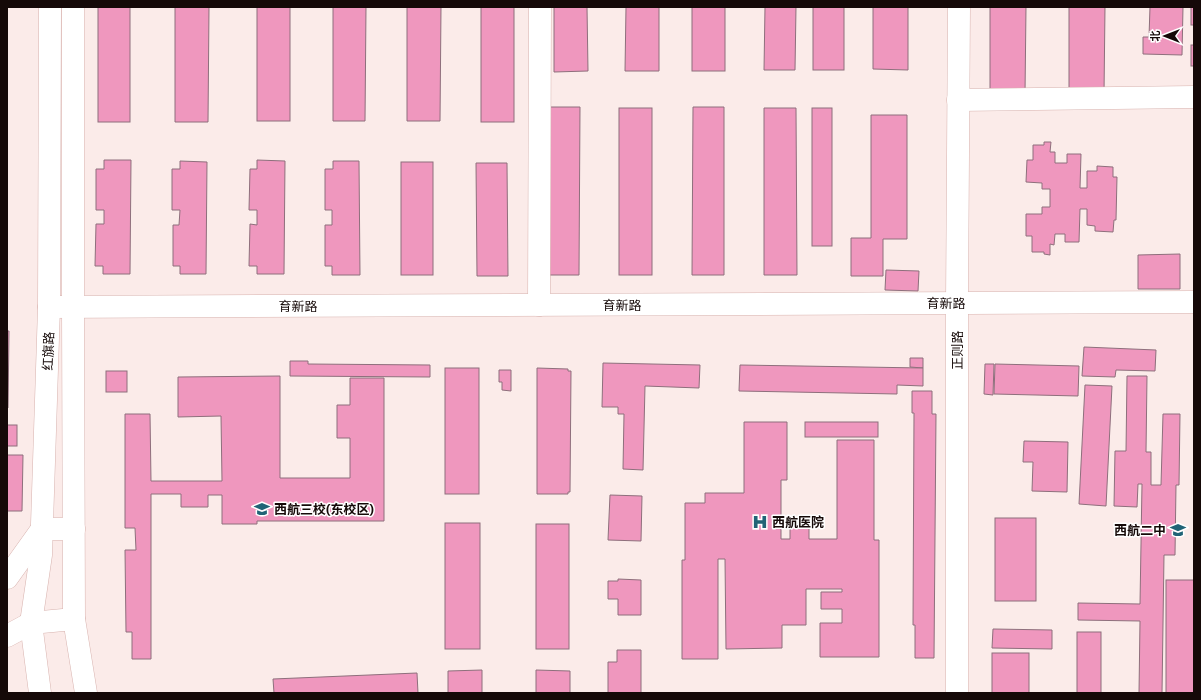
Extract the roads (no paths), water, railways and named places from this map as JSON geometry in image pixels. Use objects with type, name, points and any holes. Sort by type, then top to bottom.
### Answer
[{"type":"street","name":"红旗路","points":[[40,693],[31,624],[41,555],[50,307],[50,7]]},
{"type":"street","name":"红旗路","points":[[73,7],[74,619],[86,693]]},
{"type":"street","points":[[538,305],[540,7]]},
{"type":"street","name":"正则路","points":[[957,693],[959,7]]},
{"type":"street","points":[[958,100],[1194,96]]},
{"type":"street","name":"育新路","points":[[50,307],[1194,302]]},
{"type":"street","points":[[7,578],[42,529],[74,529]]},
{"type":"street","points":[[7,636],[31,624],[74,619]]},
{"type":"place","name":"西航三校(东校区)","points":[[262,509]]},
{"type":"place","name":"西航医院","points":[[760,522]]},
{"type":"place","name":"西航二中","points":[[1178,530]]}]
